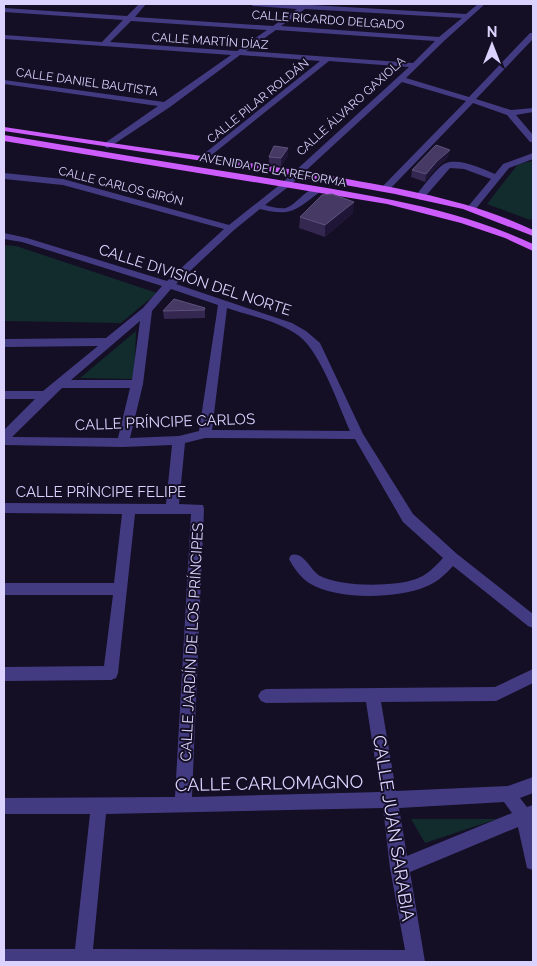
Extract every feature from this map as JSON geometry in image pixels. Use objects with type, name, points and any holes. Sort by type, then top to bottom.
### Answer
[{"type":"main road","name":"AVENIDA DE LA REFORMA","points":[[4,137],[108,145],[296,173],[385,189],[470,209],[518,225],[533,233]]},
{"type":"main road","name":"AVENIDA DE LA REFORMA","points":[[4,137],[388,201],[464,221],[508,236],[533,248]]},
{"type":"street","points":[[104,44],[143,4]]},
{"type":"street","points":[[253,4],[306,5],[468,16]]},
{"type":"street","name":"CALLE ÁLVARO GAXIOLA","points":[[4,438],[46,395],[147,310],[169,285],[231,228],[285,185],[401,79],[441,39],[482,4]]},
{"type":"street","points":[[108,145],[306,5]]},
{"type":"street","name":"CALLE RICARDO DELGADO","points":[[4,10],[441,39]]},
{"type":"street","points":[[385,189],[533,35]]},
{"type":"street","name":"CALLE MARTÍN DÍAZ","points":[[4,37],[415,65]]},
{"type":"street","name":"CALLE PILAR ROLDÁN","points":[[203,159],[327,59]]},
{"type":"street","points":[[401,79],[471,98],[503,109],[510,113],[533,140]]},
{"type":"street","name":"CALLE DANIEL BAUTISTA","points":[[4,82],[167,105]]},
{"type":"street","points":[[510,113],[533,110]]},
{"type":"street","points":[[470,209],[506,166],[533,156]]},
{"type":"street","points":[[420,197],[447,166],[459,165],[496,178]]},
{"type":"street","name":"CALLE CARLOS GIRÓN","points":[[4,176],[63,182],[231,228]]},
{"type":"street","points":[[258,206],[284,212],[317,190]]},
{"type":"street","name":"CALLE DIVISIÓN DEL NORTE","points":[[4,236],[24,240],[169,285],[288,325],[302,333],[316,346],[358,436],[408,518],[452,558],[533,622]]},
{"type":"street","points":[[206,434],[223,303]]},
{"type":"street","points":[[123,443],[137,384],[147,310]]},
{"type":"street","points":[[4,343],[108,342]]},
{"type":"street","points":[[59,384],[137,384]]},
{"type":"street","points":[[4,395],[46,395]]},
{"type":"street","name":"CALLE PRÍNCIPE CARLOS","points":[[4,441],[123,443],[178,440],[206,434],[358,436]]},
{"type":"street","points":[[172,508],[178,440]]},
{"type":"street","name":"CALLE PRÍNCIPE FELIPE","points":[[4,508],[198,509]]},
{"type":"street","points":[[4,674],[111,673],[129,509]]},
{"type":"street","name":"CALLE JARDÍN DE LOS PRÍNCIPES","points":[[184,806],[198,509]]},
{"type":"street","points":[[296,559],[313,578],[328,586],[348,589],[402,588],[420,584],[443,569],[452,558]]},
{"type":"street","points":[[4,589],[120,589]]},
{"type":"street","points":[[266,696],[496,694],[533,676]]},
{"type":"street","name":"CALLE JUAN SARABIA","points":[[372,694],[415,961]]},
{"type":"street","name":"CALLE CARLOMAGNO","points":[[4,806],[184,806],[388,800],[508,794],[533,785]]},
{"type":"street","points":[[508,794],[528,815],[533,862]]},
{"type":"street","points":[[83,960],[99,806]]},
{"type":"street","points":[[399,868],[528,815]]},
{"type":"street","points":[[4,958],[415,961]]},
{"type":"green space","points":[[533,161],[533,218],[530,220],[487,204],[518,164]]},
{"type":"green space","points":[[4,245],[16,246],[157,293],[121,323],[4,321]]},
{"type":"green space","points":[[136,331],[134,379],[80,378]]},
{"type":"green space","points":[[411,819],[497,819],[425,843]]},
{"type":"building","points":[[436,145],[450,150],[426,174],[412,170]]},
{"type":"building","points":[[274,146],[288,148],[281,158],[269,157]]},
{"type":"building","points":[[332,194],[354,202],[325,225],[300,217],[322,195]]},
{"type":"building","points":[[174,299],[205,308],[204,310],[163,311]]}]
